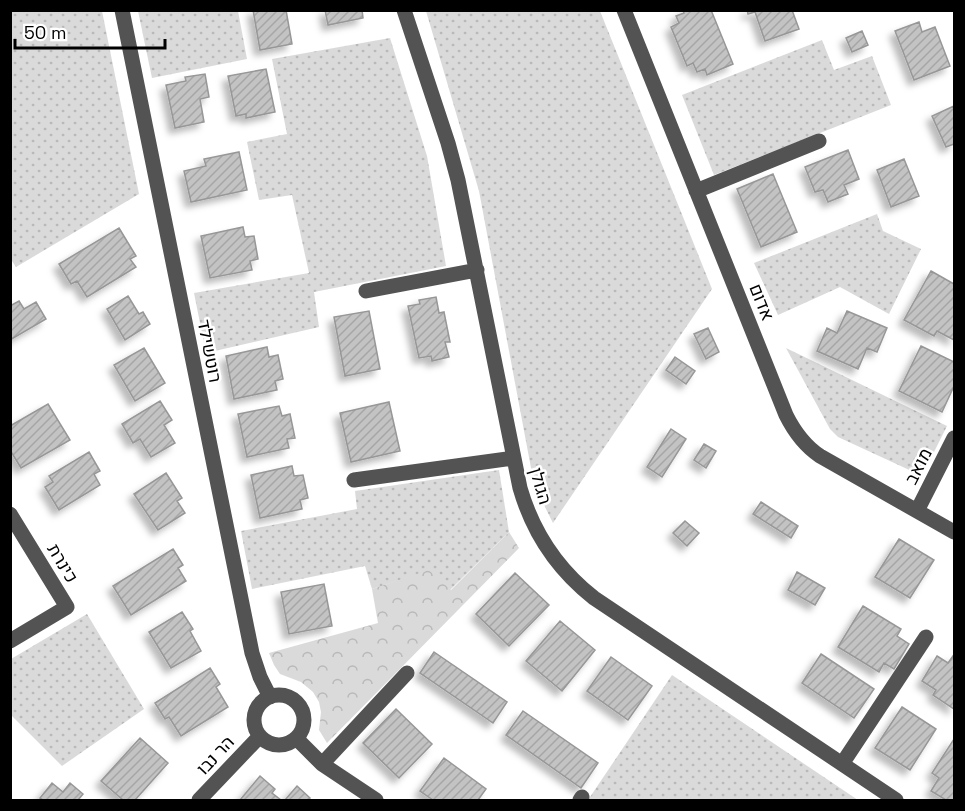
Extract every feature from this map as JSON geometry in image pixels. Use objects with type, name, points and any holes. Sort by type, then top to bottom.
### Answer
[{"type":"street","name":"רוטשילד","points":[[122,10],[252,653],[270,697]]},
{"type":"street","name":"הגולן","points":[[405,10],[451,155],[464,204],[524,501],[533,525],[554,559],[577,584],[594,598],[896,801]]},
{"type":"street","name":"אדום","points":[[628,12],[696,190],[786,415],[796,432],[815,453],[954,532]]},
{"type":"street","points":[[696,190],[819,141]]},
{"type":"street","points":[[366,291],[477,270]]},
{"type":"street","name":"מואב","points":[[917,511],[954,438]]},
{"type":"street","points":[[354,480],[514,458]]},
{"type":"street","name":"כינרת","points":[[10,514],[67,607],[10,641]]},
{"type":"street","points":[[842,764],[926,636]]},
{"type":"street","points":[[321,764],[406,673]]},
{"type":"street","points":[[281,695],[288,697],[300,707],[303,715],[302,729],[296,738],[288,743],[269,742],[260,736],[255,725],[255,714],[260,704],[270,697],[281,695]]},
{"type":"street","name":"הר נבו","points":[[200,801],[260,736]]},
{"type":"street","points":[[296,738],[321,764],[376,801]]},
{"type":"green space","points":[[11,10],[102,11],[139,194],[16,267],[10,258]]},
{"type":"green space","points":[[138,11],[238,11],[247,59],[152,78]]},
{"type":"green space","points":[[426,11],[600,11],[712,289],[553,523],[531,468],[479,191]]},
{"type":"green space","points":[[390,38],[427,156],[446,266],[314,292],[319,327],[206,353],[194,293],[309,273],[292,195],[259,200],[247,142],[287,134],[272,59]]},
{"type":"green space","points":[[822,40],[834,70],[872,56],[891,105],[714,175],[682,95]]},
{"type":"green space","points":[[877,214],[883,231],[921,249],[889,314],[840,287],[778,315],[754,263]]},
{"type":"green space","points":[[786,348],[947,426],[926,468],[918,474],[838,437],[830,429]]},
{"type":"green space","points":[[499,470],[509,532],[450,590],[429,571],[372,589],[365,566],[252,589],[241,531],[357,509],[355,491]]},
{"type":"green space","points":[[509,532],[519,548],[327,743],[319,730],[321,712],[319,702],[313,692],[301,682],[280,674],[269,653],[378,623],[372,589],[429,570],[451,590]]},
{"type":"green space","points":[[87,614],[144,709],[62,766],[11,715],[11,659]]},
{"type":"green space","points":[[672,675],[858,800],[588,800]]},
{"type":"building","points":[[253,10],[286,10],[292,44],[260,50]]},
{"type":"building","points":[[325,10],[362,10],[363,18],[328,25]]},
{"type":"building","points":[[683,10],[711,10],[733,64],[707,75],[705,69],[697,72],[693,63],[687,66],[671,27],[679,23],[676,16],[684,13]]},
{"type":"building","points":[[747,10],[792,10],[799,29],[765,41],[755,12],[748,14]]},
{"type":"building","points":[[919,22],[922,32],[935,27],[950,66],[914,80],[895,31]]},
{"type":"building","points":[[862,31],[868,45],[852,52],[846,38]]},
{"type":"building","points":[[266,69],[275,112],[246,118],[246,114],[236,116],[228,76]]},
{"type":"building","points":[[205,74],[209,97],[200,99],[204,122],[175,128],[166,85],[186,81],[185,77]]},
{"type":"building","points":[[954,106],[954,144],[946,147],[932,116]]},
{"type":"building","points":[[848,150],[859,179],[844,185],[848,194],[828,202],[823,190],[815,192],[805,167]]},
{"type":"building","points":[[239,152],[247,190],[191,202],[184,171],[206,166],[204,159]]},
{"type":"building","points":[[904,159],[919,196],[891,207],[877,170]]},
{"type":"building","points":[[773,174],[797,232],[761,247],[737,189]]},
{"type":"building","points":[[243,227],[245,237],[254,236],[258,259],[250,261],[252,270],[210,278],[201,236]]},
{"type":"building","points":[[119,228],[136,256],[130,259],[136,267],[87,297],[77,281],[71,284],[59,264]]},
{"type":"building","points":[[931,271],[954,284],[954,340],[937,331],[934,336],[904,320]]},
{"type":"building","points":[[128,296],[139,314],[143,312],[150,324],[125,340],[107,309]]},
{"type":"building","points":[[436,297],[439,313],[444,312],[450,342],[445,342],[449,357],[432,361],[431,356],[419,358],[408,306],[420,304],[419,300]]},
{"type":"building","points":[[19,301],[24,309],[36,302],[46,319],[10,340],[10,306]]},
{"type":"building","points":[[369,311],[380,369],[345,376],[334,317]]},
{"type":"building","points":[[847,311],[887,328],[877,352],[867,348],[858,369],[817,351],[827,328],[837,333]]},
{"type":"building","points":[[708,328],[719,352],[706,359],[694,334]]},
{"type":"building","points":[[921,346],[954,362],[954,386],[942,412],[899,391]]},
{"type":"building","points":[[267,347],[269,357],[278,355],[283,379],[275,381],[277,390],[234,399],[226,356]]},
{"type":"building","points":[[144,348],[165,383],[135,401],[114,365]]},
{"type":"building","points":[[675,357],[695,371],[686,384],[666,370]]},
{"type":"building","points":[[160,401],[172,420],[164,425],[175,443],[151,457],[140,439],[133,443],[122,424]]},
{"type":"building","points":[[389,402],[400,451],[351,462],[340,413]]},
{"type":"building","points":[[48,404],[70,440],[21,468],[10,450],[10,426]]},
{"type":"building","points":[[279,406],[282,416],[290,414],[295,438],[287,439],[289,448],[247,457],[238,414]]},
{"type":"building","points":[[671,429],[686,439],[662,477],[647,467]]},
{"type":"building","points":[[704,444],[716,451],[706,468],[694,460]]},
{"type":"building","points":[[89,452],[100,471],[94,474],[100,485],[59,510],[45,487],[53,482],[49,476]]},
{"type":"building","points":[[292,466],[294,476],[303,475],[308,498],[300,500],[302,509],[260,518],[251,475]]},
{"type":"building","points":[[166,473],[182,498],[177,501],[185,513],[158,530],[134,494]]},
{"type":"building","points":[[761,502],[798,526],[791,538],[753,514]]},
{"type":"building","points":[[685,521],[699,533],[687,546],[673,533]]},
{"type":"building","points":[[899,539],[934,560],[910,598],[875,577]]},
{"type":"building","points":[[173,549],[183,565],[178,568],[186,581],[131,615],[113,586]]},
{"type":"building","points":[[797,572],[825,588],[815,605],[788,590]]},
{"type":"building","points":[[515,573],[549,605],[509,646],[476,614]]},
{"type":"building","points":[[324,584],[332,626],[289,634],[281,592]]},
{"type":"building","points":[[863,606],[901,629],[897,636],[909,644],[894,669],[884,663],[879,672],[838,647]]},
{"type":"building","points":[[182,612],[193,629],[190,631],[201,651],[171,668],[149,632]]},
{"type":"building","points":[[560,621],[595,650],[562,691],[526,661]]},
{"type":"building","points":[[434,652],[507,702],[493,723],[420,673]]},
{"type":"building","points":[[821,654],[874,689],[854,718],[802,683]]},
{"type":"building","points":[[937,656],[948,663],[954,657],[954,709],[933,695],[936,690],[922,681]]},
{"type":"building","points":[[611,657],[652,686],[628,720],[587,691]]},
{"type":"building","points":[[210,668],[220,684],[216,687],[228,707],[181,736],[169,717],[165,719],[155,703]]},
{"type":"building","points":[[902,707],[936,729],[910,770],[875,748]]},
{"type":"building","points":[[396,709],[432,744],[399,778],[363,743]]},
{"type":"building","points":[[523,711],[598,763],[581,788],[506,735]]},
{"type":"building","points":[[140,738],[168,763],[135,800],[123,800],[101,781]]},
{"type":"building","points":[[954,739],[954,800],[946,800],[931,791],[939,778],[932,773]]},
{"type":"building","points":[[444,758],[486,789],[478,800],[433,800],[420,791]]},
{"type":"building","points":[[260,776],[275,789],[272,793],[281,800],[240,800]]},
{"type":"building","points":[[52,783],[63,792],[70,783],[83,794],[78,800],[43,800],[40,798]]},
{"type":"building","points":[[297,786],[310,798],[308,800],[285,800]]}]
